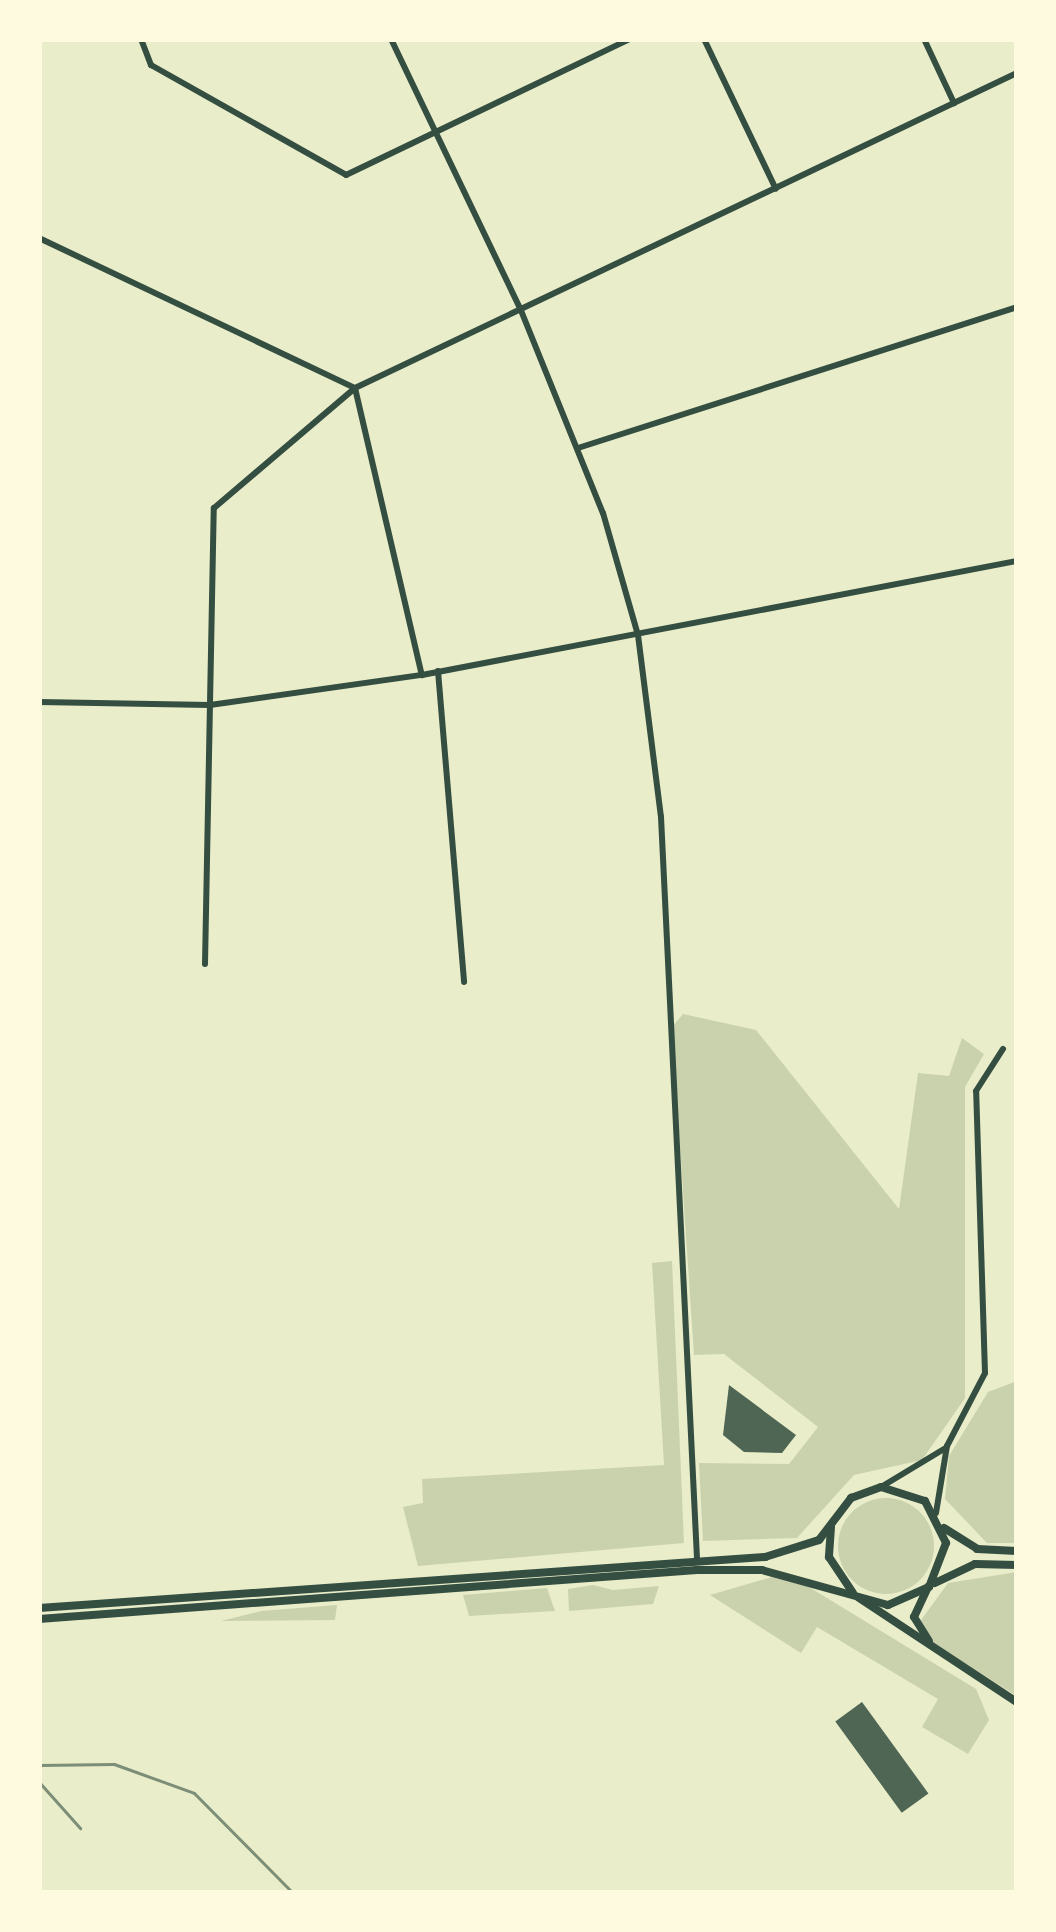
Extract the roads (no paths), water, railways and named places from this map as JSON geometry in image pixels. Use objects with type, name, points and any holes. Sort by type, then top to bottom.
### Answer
[{"type":"main road","points":[[39,1609],[766,1557],[819,1540],[851,1498],[881,1487],[912,1492],[936,1513],[943,1527],[944,1559],[929,1587],[916,1630],[972,1676]]},
{"type":"main road","points":[[832,1523],[829,1557],[859,1598],[1017,1702]]},
{"type":"main road","points":[[943,1527],[977,1549],[1014,1551]]},
{"type":"main road","points":[[39,1619],[762,1570],[888,1605],[976,1564],[1017,1564]]},
{"type":"street","points":[[141,39],[151,65],[346,175],[438,136],[631,39]]},
{"type":"street","points":[[391,39],[520,308],[578,448],[638,634],[661,817],[697,1559]]},
{"type":"street","points":[[704,39],[776,189]]},
{"type":"street","points":[[924,39],[954,103]]},
{"type":"street","points":[[205,964],[214,508],[355,388],[1017,73]]},
{"type":"street","points":[[39,238],[355,388]]},
{"type":"street","points":[[578,448],[1017,307]]},
{"type":"street","points":[[355,388],[422,675]]},
{"type":"street","points":[[39,702],[210,705],[422,675],[1017,561]]},
{"type":"street","points":[[438,671],[464,982]]},
{"type":"street","points":[[936,1513],[946,1446],[985,1373],[976,1090],[1003,1049]]},
{"type":"street","points":[[881,1487],[946,1446]]},
{"type":"railway","points":[[39,1765],[114,1764],[194,1793],[293,1893]]},
{"type":"railway","points":[[39,1782],[80,1828]]}]
